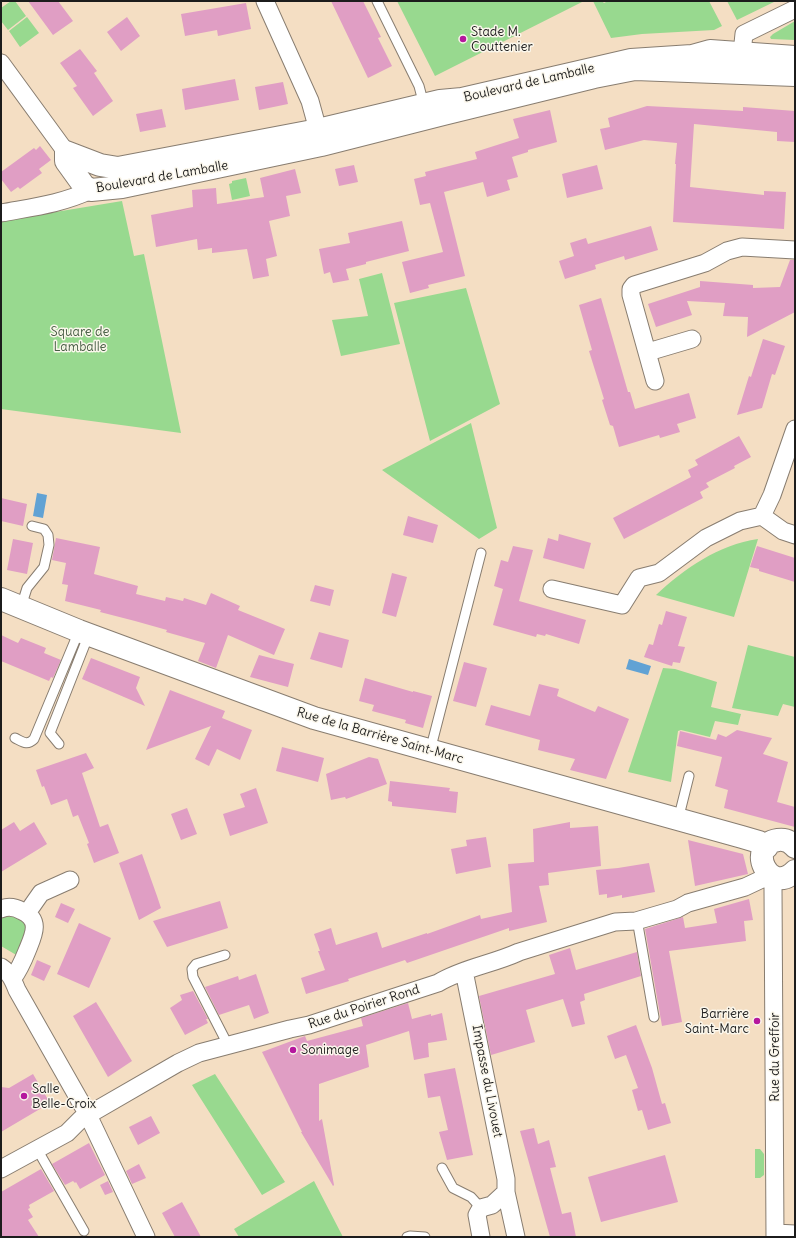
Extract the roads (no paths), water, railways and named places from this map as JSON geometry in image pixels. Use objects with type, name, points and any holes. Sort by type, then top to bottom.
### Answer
[{"type":"street","points":[[265,1],[310,101],[320,138]]},
{"type":"street","points":[[741,63],[744,34],[795,9]]},
{"type":"street","name":"Boulevard de Lamballe","points":[[795,57],[741,63],[635,69],[320,138],[122,187],[91,190],[84,186],[66,161],[66,152],[100,165],[118,168],[320,138],[424,105],[440,101],[462,99],[631,60],[692,56],[710,51],[741,63],[795,74]]},
{"type":"street","points":[[1,63],[66,152]]},
{"type":"street","points":[[1,213],[48,205],[71,199],[91,190]]},
{"type":"street","points":[[655,381],[631,295],[631,289],[634,285],[705,263],[727,251],[742,246],[795,250]]},
{"type":"street","points":[[648,352],[692,339]]},
{"type":"street","points":[[762,516],[772,495],[795,429]]},
{"type":"street","points":[[552,589],[622,605],[639,578],[659,573],[706,538],[740,521],[762,516],[783,531],[795,535]]},
{"type":"street","name":"Rue de la Barrière Saint-Marc","points":[[1,599],[84,633],[314,718],[759,842],[766,847]]},
{"type":"street","points":[[779,874],[764,868],[762,863],[763,851],[771,843],[782,840],[788,841],[795,847]]},
{"type":"street","name":"Rue du Poirier Rond","points":[[1,1169],[67,1133],[88,1115],[178,1063],[199,1053],[309,1025],[438,983],[451,976],[506,958],[518,952],[615,922],[636,921],[677,909],[688,903],[745,887],[762,879],[779,874]]},
{"type":"street","name":"Rue du Greffoir","points":[[775,1235],[773,888],[779,874]]},
{"type":"street","points":[[27,913],[41,893],[70,880]]},
{"type":"street","points":[[745,887],[762,894],[770,901],[774,908]]},
{"type":"street","points":[[1,909],[12,907],[27,913],[34,922],[34,933],[22,964],[7,973],[88,1115],[146,1237]]},
{"type":"street","name":"Impasse du Livouet","points":[[464,971],[506,1179],[506,1192],[516,1237]]},
{"type":"street","points":[[481,1237],[477,1215],[481,1208],[492,1205],[506,1192]]},
{"type":"street","points":[[775,1235],[795,1234]]},
{"type":"lane","points":[[377,1],[420,86],[424,105]]},
{"type":"lane","points":[[21,607],[27,588],[44,567],[49,545],[48,535],[44,529],[32,526]]},
{"type":"lane","points":[[430,751],[480,553]]},
{"type":"lane","points":[[15,738],[26,743],[30,743],[34,739],[84,633]]},
{"type":"lane","points":[[59,744],[50,733],[84,633]]},
{"type":"lane","points":[[678,820],[689,776]]},
{"type":"lane","points":[[636,921],[638,925],[654,1017]]},
{"type":"lane","points":[[225,955],[196,964],[192,969],[193,977],[228,1045]]},
{"type":"lane","points":[[37,1149],[84,1231]]},
{"type":"lane","points":[[442,1168],[453,1188],[471,1197],[481,1208]]},
{"type":"lane","points":[[407,1237],[425,1237]]},
{"type":"water","points":[[37,493],[47,495],[43,518],[33,516]]},
{"type":"water","points":[[629,659],[651,666],[648,675],[626,669]]},
{"type":"place","name":"Stade M. Couttenier","points":[[463,39]]},
{"type":"place","name":"Barrière Saint-Marc","points":[[757,1021]]},
{"type":"place","name":"Sonimage","points":[[293,1050]]},
{"type":"place","name":"Salle Belle-Croix","points":[[24,1096]]},
{"type":"park label","name":"Square de Lamballe","points":[[80,340]]}]
